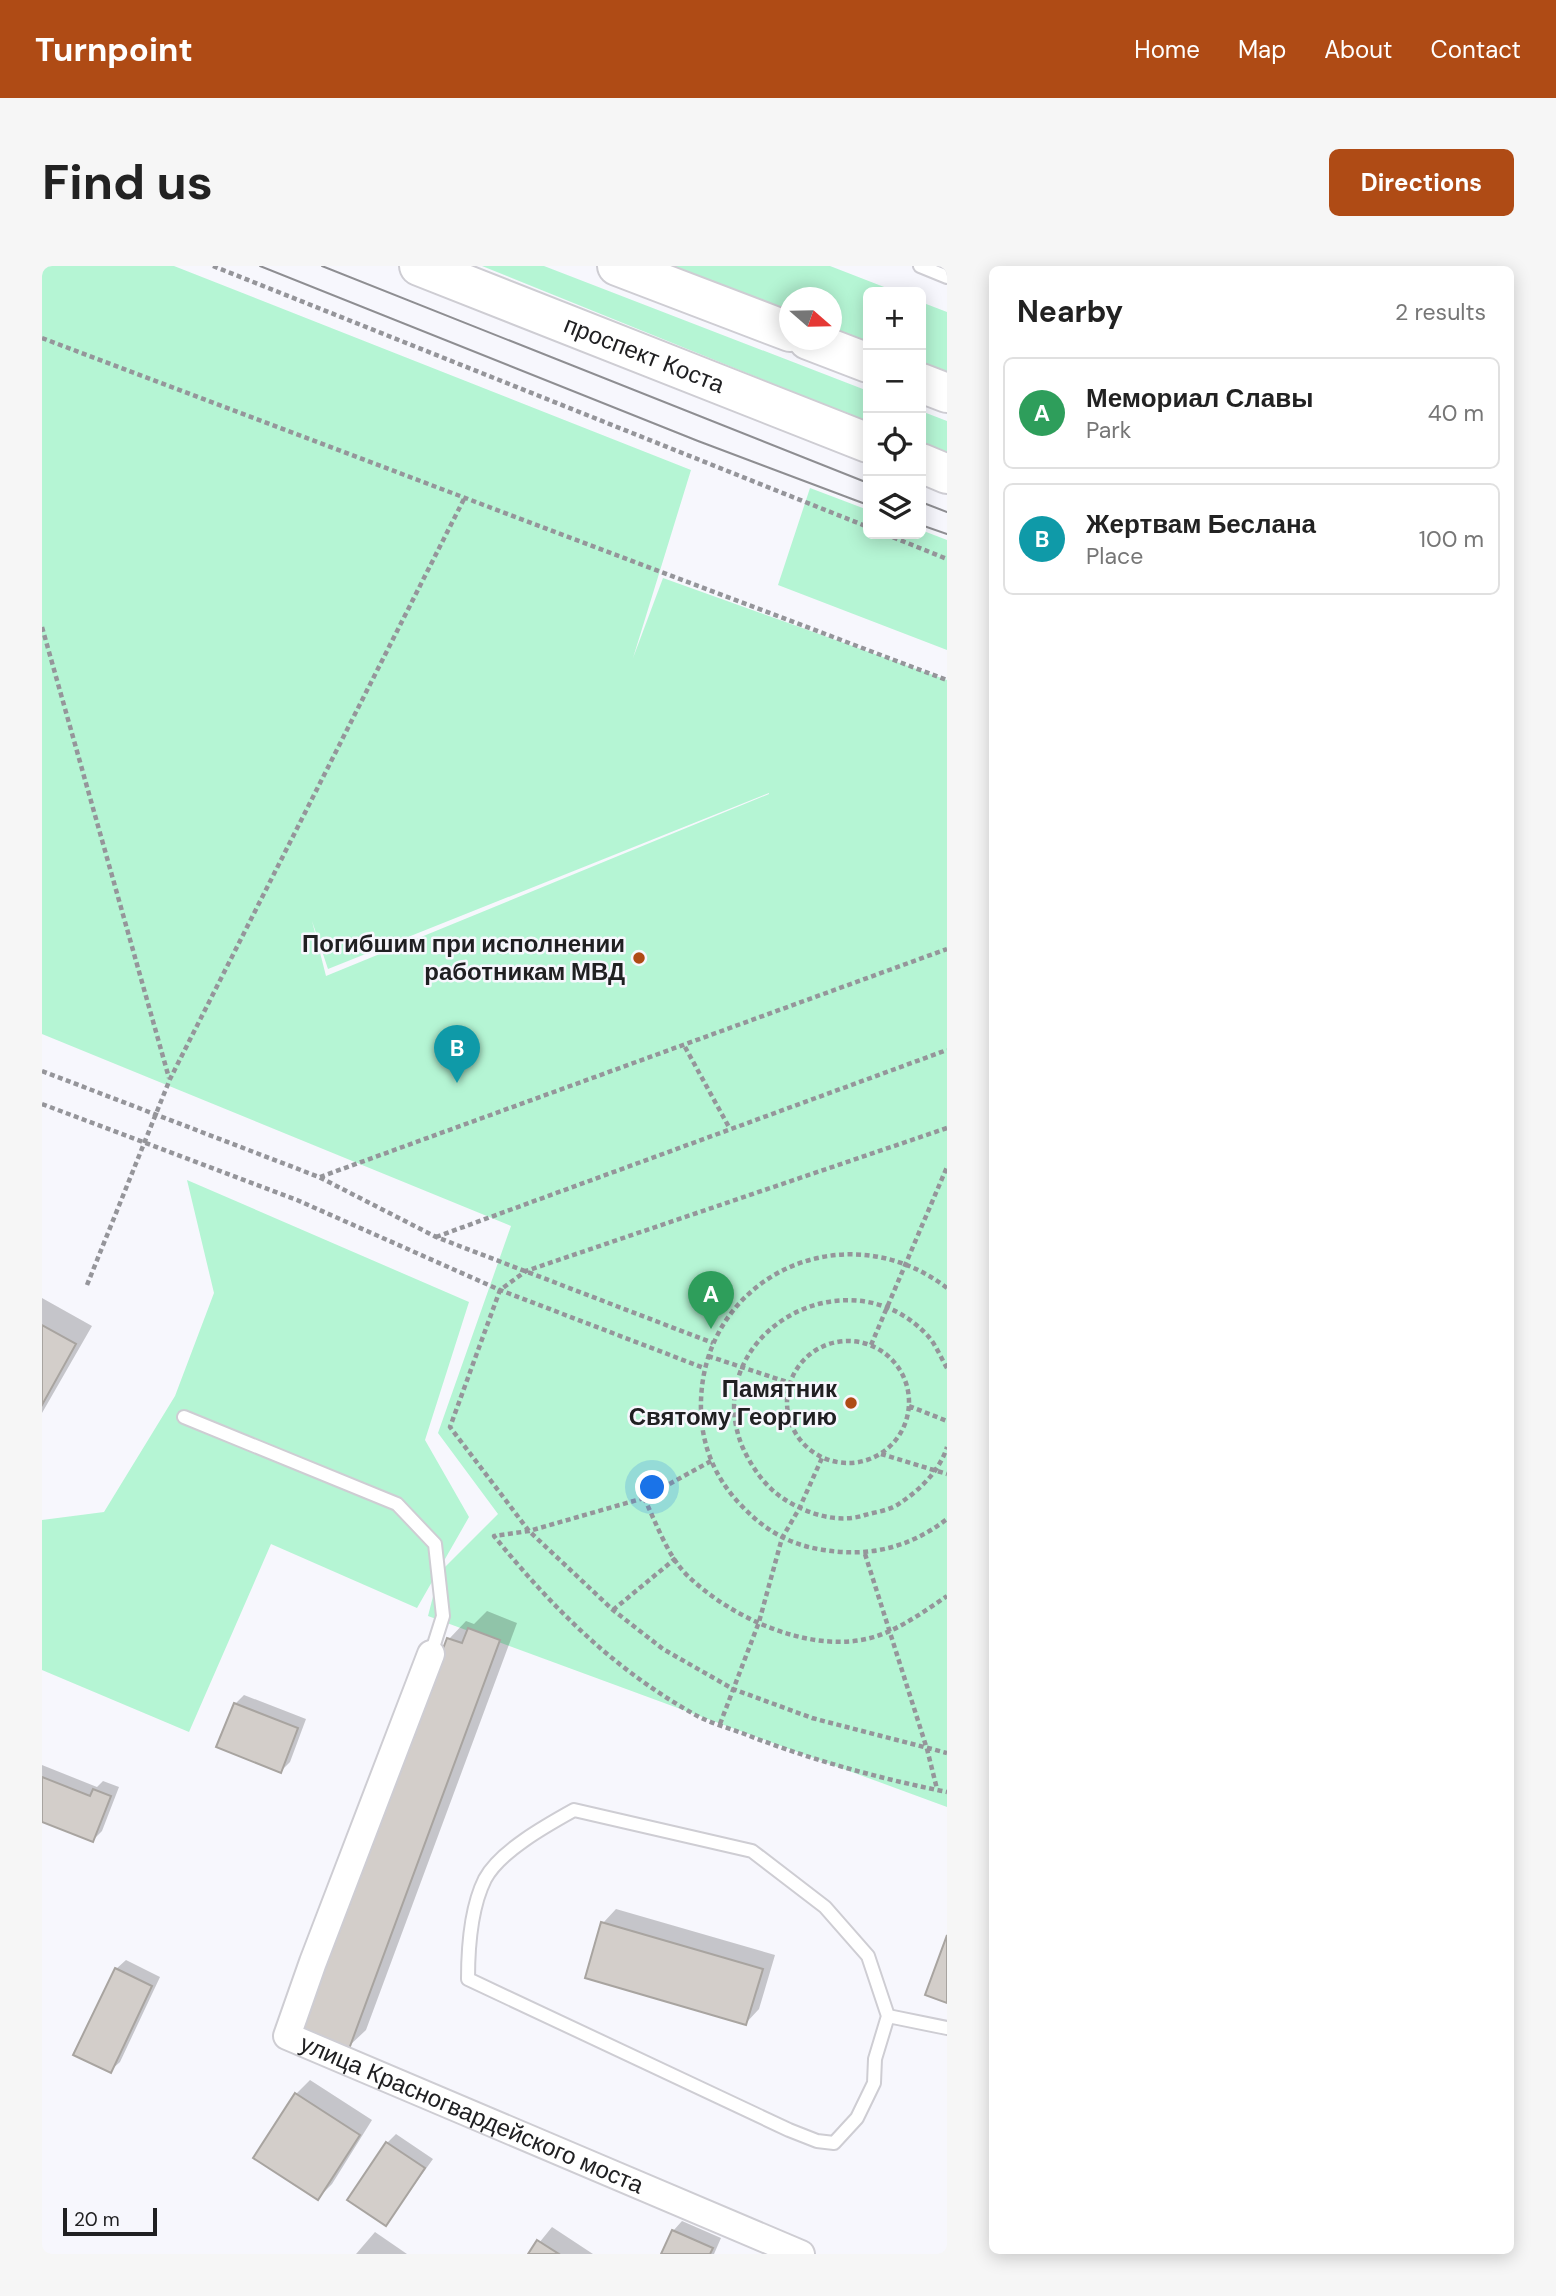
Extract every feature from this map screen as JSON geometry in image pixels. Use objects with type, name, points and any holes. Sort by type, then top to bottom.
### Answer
[{"type":"main road","name":"проспект Коста","points":[[419,266],[863,441]]},
{"type":"main road","points":[[617,266],[779,328]]},
{"type":"main road","points":[[834,350],[863,361]]},
{"type":"main road","points":[[926,385],[947,393]]},
{"type":"main road","points":[[926,465],[947,474]]},
{"type":"street","name":"улица Красногвардейского моста","points":[[431,1654],[287,2036],[801,2254]]},
{"type":"lane","points":[[920,266],[947,277]]},
{"type":"lane","points":[[184,1417],[397,1504],[435,1544],[443,1616],[431,1654]]},
{"type":"lane","points":[[574,1810],[752,1851],[825,1907],[868,1956],[888,2016],[875,2059],[874,2083],[857,2118],[834,2143],[817,2141],[468,1979],[468,1941],[486,1878],[526,1837],[574,1810]]},
{"type":"lane","points":[[888,2016],[947,2028]]},
{"type":"path","points":[[213,266],[863,525]]},
{"type":"path","points":[[42,338],[947,680]]},
{"type":"path","points":[[87,1284],[170,1079],[464,499]]},
{"type":"path","points":[[897,539],[947,559]]},
{"type":"path","points":[[42,626],[170,1079]]},
{"type":"path","points":[[319,1177],[685,1047],[947,949]]},
{"type":"path","points":[[685,1047],[730,1129]]},
{"type":"path","points":[[436,1237],[947,1049]]},
{"type":"path","points":[[42,1070],[319,1177],[436,1237],[713,1343]]},
{"type":"path","points":[[42,1104],[297,1200],[500,1290],[704,1368]]},
{"type":"path","points":[[947,1128],[526,1270],[500,1290],[450,1427],[529,1531],[613,1610],[663,1648],[733,1689],[812,1718],[947,1753]]},
{"type":"path","points":[[871,1345],[947,1167]]},
{"type":"path","points":[[947,1289],[907,1263],[872,1254],[834,1254],[800,1262],[771,1276],[738,1304],[713,1343],[704,1368],[701,1390],[702,1427],[711,1461],[728,1491],[754,1520],[782,1538],[801,1546],[865,1554],[912,1541],[947,1519]]},
{"type":"path","points":[[947,1368],[929,1337],[898,1311],[856,1298],[810,1304],[775,1324],[752,1350],[739,1379],[735,1409],[738,1436],[749,1463],[775,1494],[799,1509],[815,1515],[854,1519],[899,1504],[936,1471],[947,1447]]},
{"type":"path","points":[[844,1341],[871,1345],[891,1359],[900,1370],[909,1406],[903,1428],[880,1454],[859,1463],[822,1458],[801,1442],[789,1421],[787,1403],[790,1383],[798,1366],[819,1348],[844,1341]]},
{"type":"path","points":[[708,1356],[790,1383]]},
{"type":"path","points":[[909,1406],[947,1421]]},
{"type":"path","points":[[880,1454],[947,1474]]},
{"type":"path","points":[[720,1725],[759,1622],[782,1538],[799,1509],[822,1458]]},
{"type":"path","points":[[711,1461],[644,1498],[529,1531],[494,1536],[529,1579],[587,1640],[693,1714],[791,1752],[947,1791]]},
{"type":"path","points":[[644,1498],[687,1576],[721,1602],[759,1622],[815,1642],[862,1640],[906,1623],[947,1596]]},
{"type":"path","points":[[865,1554],[927,1749],[937,1790]]},
{"type":"path","points":[[613,1610],[676,1558]]},
{"type":"green space","points":[[42,266],[174,266],[691,470],[633,658],[663,578],[947,680],[947,1807],[428,1616],[439,1573],[498,1514],[438,1433],[511,1226],[42,1034]],"holes":[[[769,794],[326,976],[312,921],[328,969]]]},
{"type":"green space","points":[[482,266],[544,266],[863,389],[863,420]]},
{"type":"green space","points":[[659,266],[830,266],[884,287],[863,287],[863,344],[842,336],[842,287],[779,287],[779,312]]},
{"type":"green space","points":[[926,304],[947,312],[947,376],[926,368]]},
{"type":"green space","points":[[926,413],[947,421],[947,454],[926,446]]},
{"type":"green space","points":[[810,488],[863,508],[863,539],[926,539],[926,532],[947,540],[947,650],[778,585]]},
{"type":"green space","points":[[187,1180],[469,1302],[425,1440],[469,1517],[417,1608],[271,1544],[189,1732],[42,1670],[42,1520],[104,1512],[175,1396],[214,1293]]},
{"type":"building","points":[[42,1325],[76,1344],[42,1405]]},
{"type":"building","points":[[468,1628],[500,1640],[349,2049],[301,2031],[447,1638],[462,1643]]},
{"type":"building","points":[[234,1703],[298,1728],[281,1773],[216,1747]]},
{"type":"building","points":[[42,1777],[90,1796],[93,1789],[111,1796],[93,1842],[42,1822]]},
{"type":"building","points":[[601,1922],[763,1969],[746,2025],[585,1978]]},
{"type":"building","points":[[947,1935],[947,2003],[925,1995]]},
{"type":"building","points":[[115,1968],[152,1986],[111,2073],[73,2055]]},
{"type":"building","points":[[295,2093],[360,2135],[318,2200],[253,2158]]},
{"type":"building","points":[[386,2142],[425,2168],[386,2226],[347,2200]]},
{"type":"building","points":[[672,2230],[713,2248],[710,2254],[661,2254]]},
{"type":"building","points":[[537,2240],[559,2254],[528,2254]]},
{"type":"tram line","points":[[260,266],[698,441],[863,503]]},
{"type":"tram line","points":[[322,266],[863,481]]},
{"type":"tram line","points":[[926,504],[947,512]]},
{"type":"tram line","points":[[926,527],[947,534]]},
{"type":"place","name":"Погибшим при исполнении работникам МВД","points":[[639,958]]},
{"type":"place","name":"Жертвам Беслана","points":[[457,1083]]},
{"type":"place","name":"Мемориал Славы","points":[[711,1329]]},
{"type":"place","name":"Памятник Святому Георгию","points":[[851,1403]]}]
